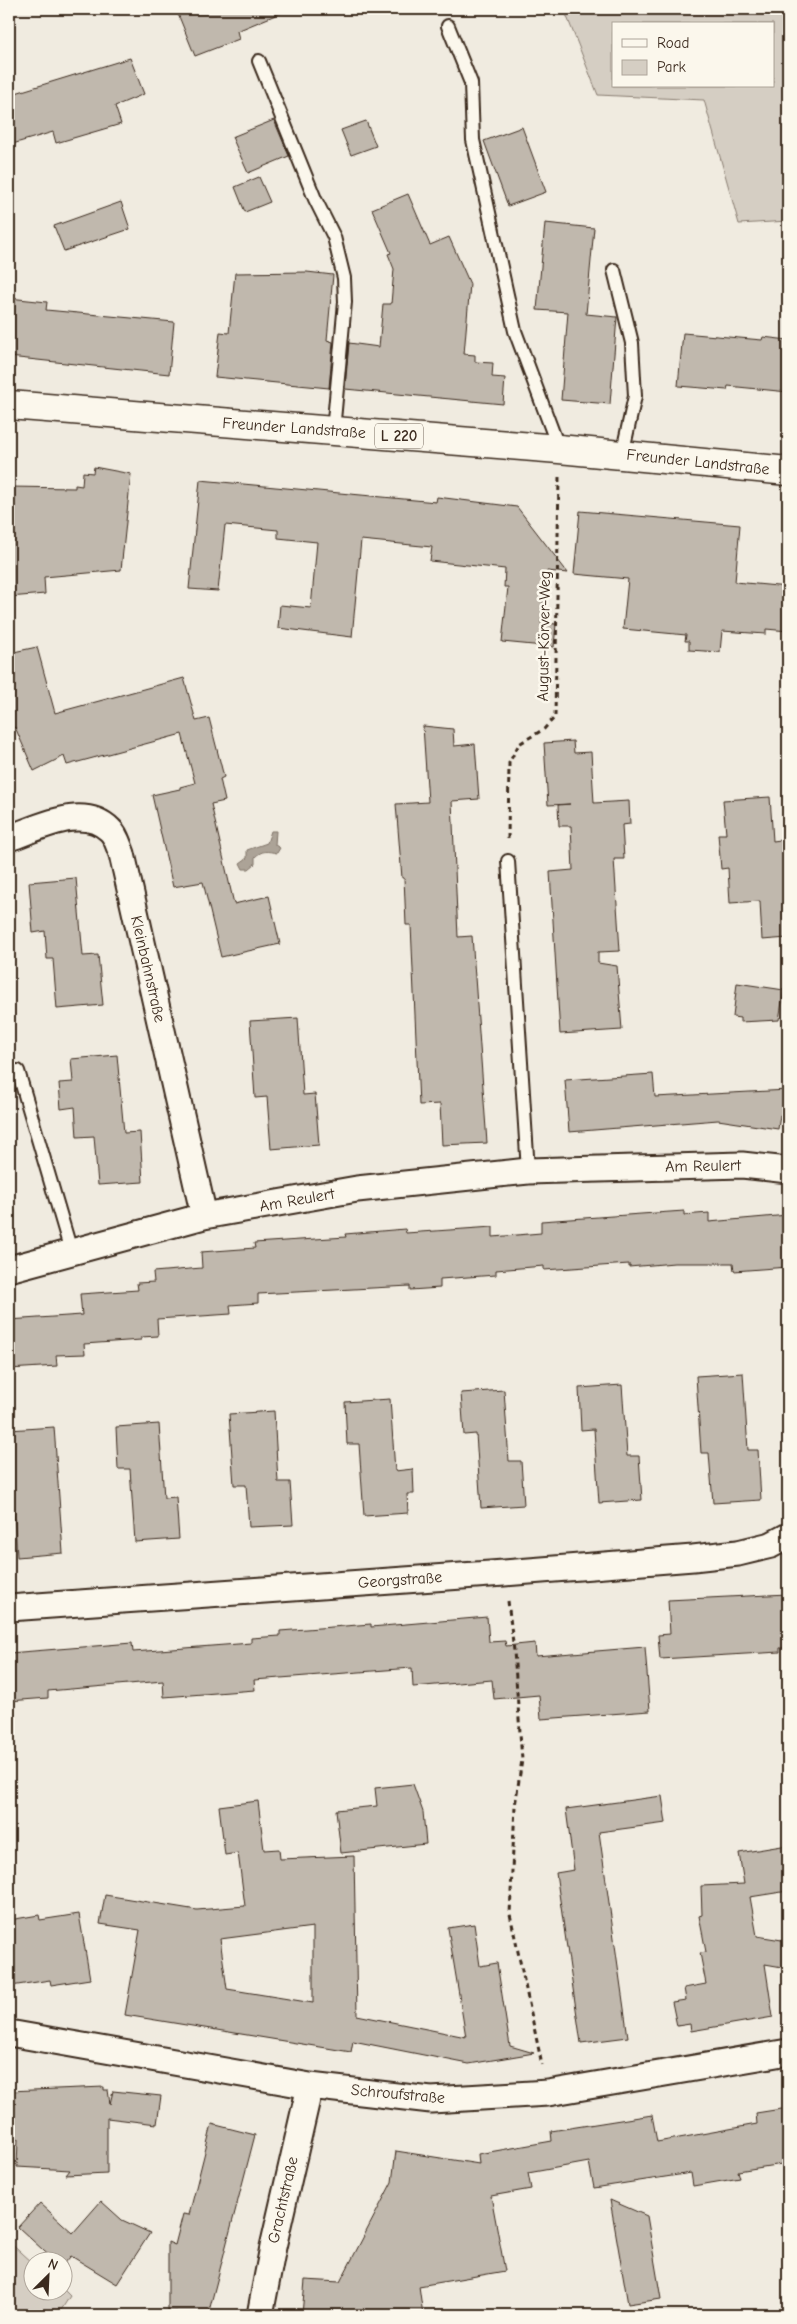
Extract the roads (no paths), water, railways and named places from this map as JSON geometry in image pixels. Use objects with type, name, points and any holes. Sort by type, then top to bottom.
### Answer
[{"type":"main road","name":"Freunder Landstraße","points":[[9,406],[559,449],[788,471]]},
{"type":"street","name":"Kleinbahnstraße","points":[[9,838],[62,820],[91,818],[111,830],[122,854],[204,1216]]},
{"type":"street","name":"Am Reulert","points":[[9,1269],[204,1216],[357,1189],[528,1171],[742,1165],[788,1170]]},
{"type":"street","name":"Georgstraße","points":[[9,1608],[504,1573],[738,1553],[771,1545],[788,1536]]},
{"type":"street","name":"Schroufstraße","points":[[9,2033],[310,2086],[431,2100],[548,2093],[788,2052]]},
{"type":"street","name":"Grachtstraße","points":[[260,2315],[273,2247],[310,2086]]},
{"type":"lane","points":[[448,26],[471,83],[473,140],[515,332],[559,449]]},
{"type":"lane","points":[[260,61],[315,199],[334,237],[344,278],[345,302],[333,431]]},
{"type":"lane","points":[[614,270],[632,343],[636,396],[622,455]]},
{"type":"lane","points":[[508,861],[528,1171]]},
{"type":"lane","points":[[18,1071],[71,1251]]}]
